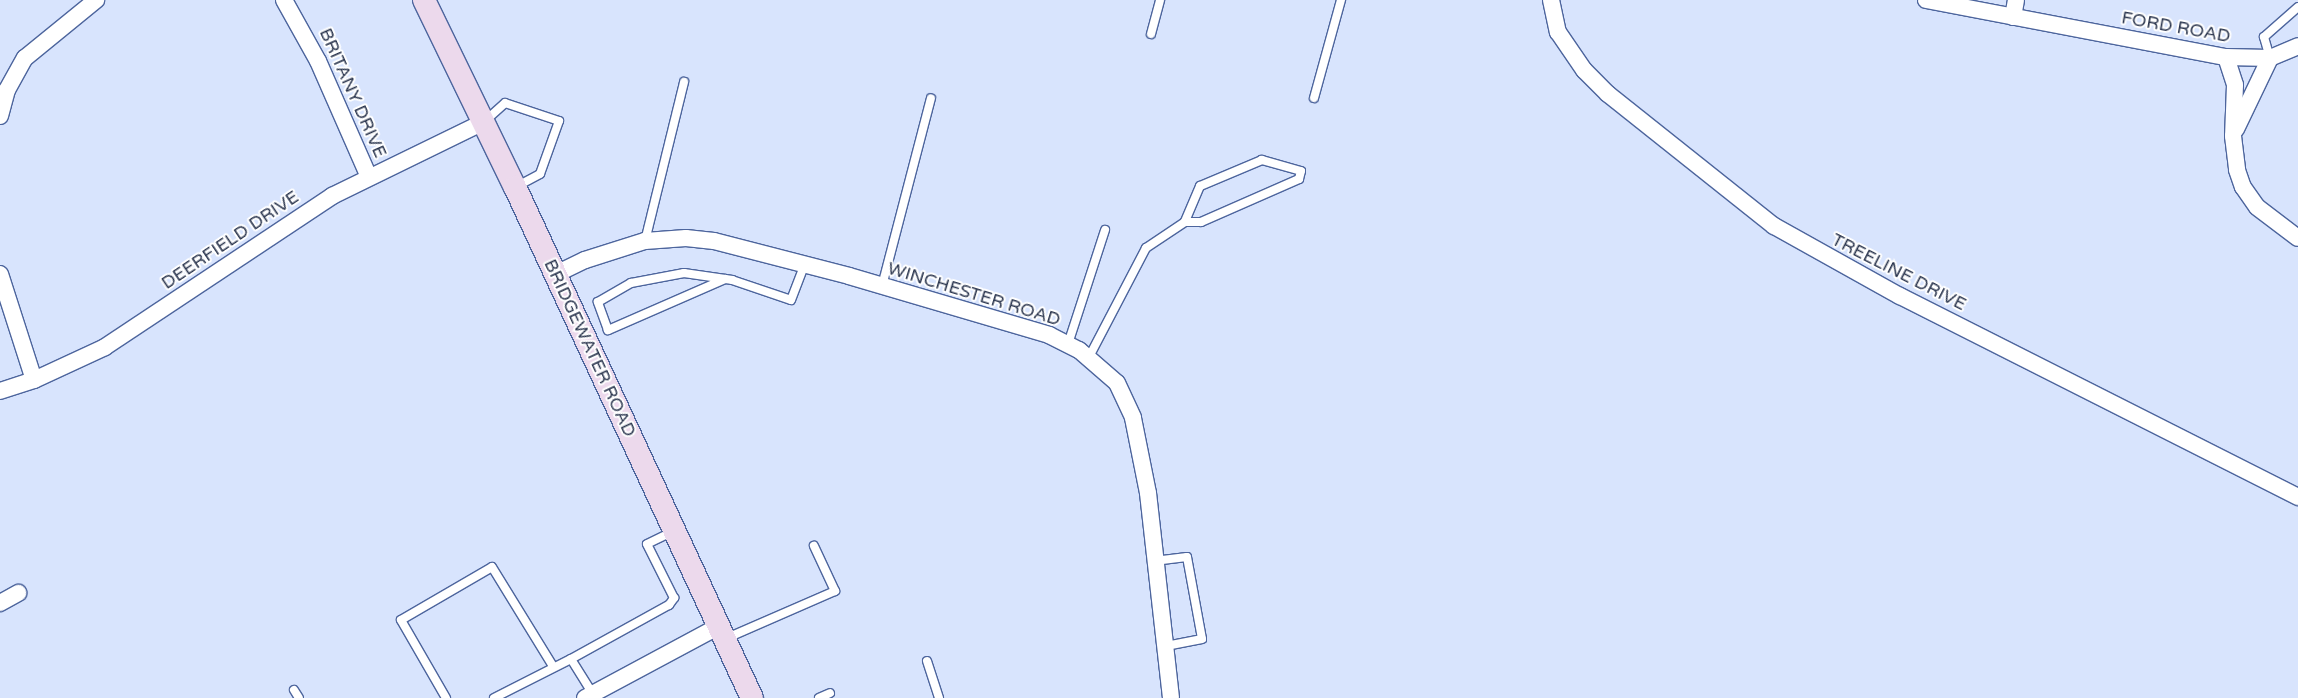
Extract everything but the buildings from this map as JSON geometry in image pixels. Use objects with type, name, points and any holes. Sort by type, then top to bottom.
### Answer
[{"type":"main road","name":"BRIDGEWATER ROAD","points":[[424,0],[515,186],[752,698]]},
{"type":"street","points":[[0,116],[7,90],[25,58],[96,0]]},
{"type":"street","name":"BRITANY DRIVE","points":[[284,0],[318,61],[369,177]]},
{"type":"street","name":"TREELINE DRIVE","points":[[1551,0],[1558,32],[1584,70],[1608,94],[1774,226],[1900,296],[2298,497]]},
{"type":"street","name":"FORD ROAD","points":[[1926,0],[2226,58],[2270,58],[2298,46]]},
{"type":"street","points":[[2013,17],[2016,0]]},
{"type":"street","points":[[2226,58],[2235,85],[2233,136],[2237,170],[2247,194],[2272,221],[2298,238]]},
{"type":"street","points":[[2233,136],[2270,58]]},
{"type":"street","name":"DEERFIELD DRIVE","points":[[0,391],[34,380],[105,347],[332,196],[484,122]]},
{"type":"street","name":"WINCHESTER ROAD","points":[[556,274],[585,260],[646,241],[686,238],[714,241],[805,264],[1049,335],[1089,357],[1117,384],[1133,418],[1143,458],[1163,646],[1171,698]]},
{"type":"street","points":[[0,274],[34,380]]},
{"type":"street","points":[[0,603],[18,593]]},
{"type":"street","points":[[588,696],[722,632]]},
{"type":"lane","points":[[1151,34],[1160,0]]},
{"type":"lane","points":[[1314,98],[1341,0]]},
{"type":"lane","points":[[2270,58],[2264,37],[2298,7]]},
{"type":"lane","points":[[646,241],[684,82]]},
{"type":"lane","points":[[882,286],[931,98]]},
{"type":"lane","points":[[484,122],[505,103],[559,121],[540,174],[515,186]]},
{"type":"lane","points":[[1089,357],[1146,248],[1185,222],[1200,186],[1262,160],[1301,171],[1299,179],[1201,222],[1185,222]]},
{"type":"lane","points":[[1068,344],[1105,230]]},
{"type":"lane","points":[[725,279],[608,330],[598,302],[631,284],[684,273],[725,279],[791,300],[805,264]]},
{"type":"lane","points":[[494,698],[553,666],[571,659],[669,605],[674,598],[647,544],[674,531]]},
{"type":"lane","points":[[722,632],[835,591],[814,546]]},
{"type":"lane","points":[[1154,561],[1187,557],[1202,638],[1163,646]]},
{"type":"lane","points":[[446,698],[400,620],[492,567],[553,666]]},
{"type":"lane","points":[[571,659],[588,696]]},
{"type":"lane","points":[[927,661],[939,698]]},
{"type":"lane","points":[[294,690],[298,698]]},
{"type":"lane","points":[[819,698],[830,693]]}]
